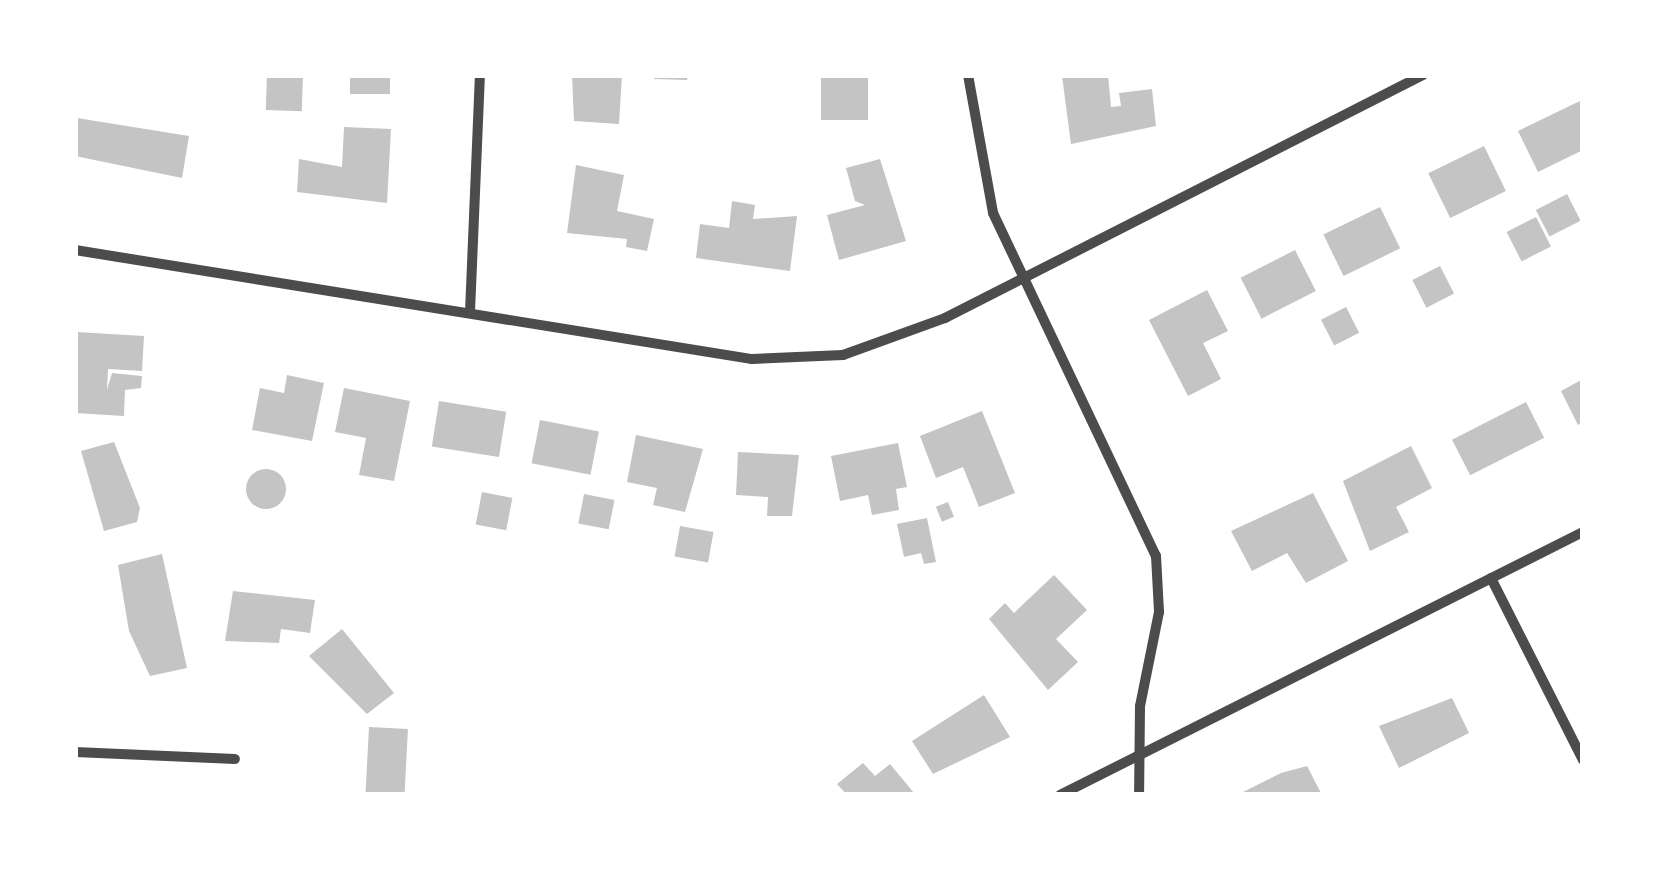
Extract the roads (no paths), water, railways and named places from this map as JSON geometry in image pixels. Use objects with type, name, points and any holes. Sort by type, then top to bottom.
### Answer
[{"type":"street","points":[[470,312],[480,75]]},
{"type":"street","points":[[968,75],[974,144],[1023,277],[1156,556],[1159,612],[1138,749],[1138,795]]},
{"type":"street","points":[[75,250],[795,360],[895,341],[1423,75]]},
{"type":"street","points":[[1060,795],[1138,749],[1208,723],[1583,532]]},
{"type":"street","points":[[1491,578],[1583,760]]},
{"type":"street","points":[[75,752],[235,759]]}]
